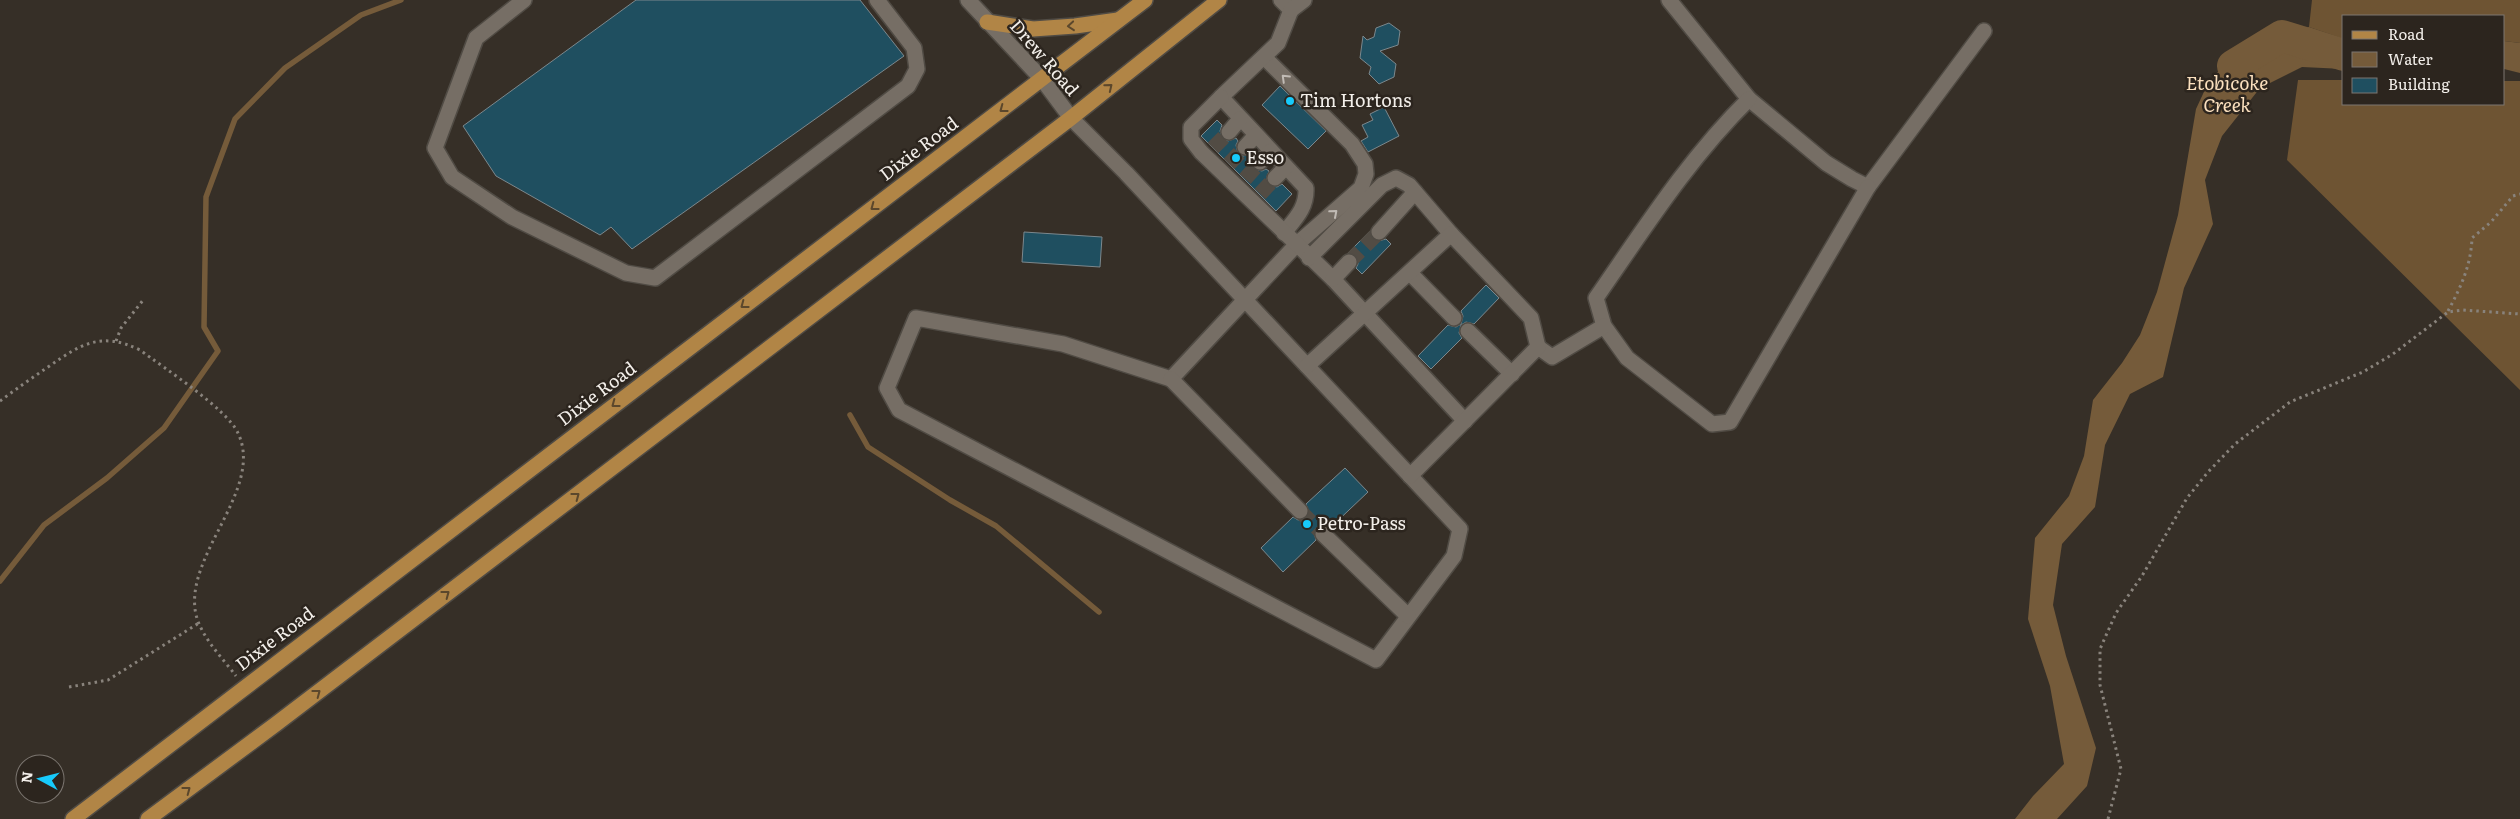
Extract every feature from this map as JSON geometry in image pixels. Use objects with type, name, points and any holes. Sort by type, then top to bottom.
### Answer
[{"type":"main road","name":"Dixie Road","points":[[73,819],[244,686],[1145,0]]},
{"type":"main road","points":[[148,819],[284,718],[1071,118],[1219,0]]},
{"type":"main road","points":[[987,22],[1033,29],[1074,26],[1119,19]]},
{"type":"street","points":[[524,0],[476,38],[435,148],[452,177],[512,217],[626,273],[655,278],[908,86],[916,68],[914,48],[877,0]]},
{"type":"street","name":"Drew Road","points":[[968,0],[1042,79],[1071,118],[1244,298],[1460,529],[1454,556],[1408,616]]},
{"type":"street","points":[[1304,0],[1286,5],[1278,43],[1265,58],[1190,127],[1191,139],[1210,152],[1256,198],[1284,233],[1364,312],[1465,421]]},
{"type":"street","points":[[1669,0],[1749,99],[1826,163],[1852,179],[1868,186]]},
{"type":"street","points":[[1749,99],[1725,123],[1683,173],[1596,298],[1604,326],[1627,358],[1712,424],[1730,422],[1868,186],[1984,31]]},
{"type":"street","points":[[1170,379],[1244,298],[1297,244],[1361,188],[1366,174],[1364,164],[1352,144],[1265,58]]},
{"type":"street","points":[[1221,97],[1270,151],[1281,172],[1306,188],[1307,199],[1304,208],[1284,233]]},
{"type":"street","points":[[1229,132],[1240,119]]},
{"type":"street","points":[[1245,147],[1256,135]]},
{"type":"street","points":[[1260,162],[1270,151]]},
{"type":"street","points":[[1309,258],[1382,185],[1396,178],[1409,185],[1451,234],[1531,318],[1538,347],[1552,356],[1604,326]]},
{"type":"street","points":[[1379,232],[1415,192]]},
{"type":"street","points":[[1307,366],[1451,234]]},
{"type":"street","points":[[1332,279],[1350,262]]},
{"type":"street","points":[[1410,273],[1454,318]]},
{"type":"street","points":[[1300,511],[1170,379],[1063,344],[916,318],[887,388],[899,410],[1376,660],[1408,616],[1323,534]]},
{"type":"street","points":[[1468,331],[1512,374]]},
{"type":"street","points":[[1410,476],[1538,347]]},
{"type":"path","points":[[2108,819],[2121,769],[2100,685],[2100,649],[2116,613],[2146,568],[2187,498],[2208,472],[2235,444],[2290,402],[2363,372],[2393,354],[2448,312],[2463,283],[2472,254],[2472,238],[2491,222],[2513,196],[2520,194]]},
{"type":"path","points":[[116,341],[121,328],[144,299]]},
{"type":"path","points":[[2448,312],[2463,310],[2520,314]]},
{"type":"path","points":[[0,401],[75,348],[91,342],[116,341],[140,350],[227,417],[238,433],[243,452],[242,471],[195,590],[195,610],[199,623],[212,644],[244,686]]},
{"type":"path","points":[[69,687],[108,680],[199,623]]},
{"type":"shaded area","points":[[2312,0],[2520,0],[2520,43],[2505,41],[2505,15],[2342,15],[2342,38],[2309,27]]},
{"type":"shaded area","points":[[2298,80],[2342,80],[2342,105],[2505,105],[2505,81],[2520,81],[2520,390],[2287,160]]},
{"type":"water","name":"Etobicoke Creek","points":[[2309,27],[2342,38],[2342,69],[2302,67],[2260,88],[2222,136],[2205,180],[2213,224],[2184,288],[2163,377],[2130,394],[2105,445],[2095,507],[2062,544],[2053,605],[2066,656],[2096,748],[2087,786],[2057,819],[2015,819],[2033,796],[2064,764],[2050,686],[2028,619],[2035,538],[2069,496],[2084,456],[2093,400],[2122,363],[2140,335],[2157,292],[2178,215],[2196,109],[2209,81],[2231,58]]},
{"type":"water","points":[[2505,41],[2520,43],[2520,73],[2505,69]]},
{"type":"building","points":[[636,0],[860,0],[904,56],[632,249],[611,227],[600,235],[496,176],[463,126]]},
{"type":"building","points":[[1389,23],[1400,31],[1398,45],[1380,51],[1396,64],[1394,77],[1379,84],[1369,74],[1371,67],[1360,58],[1363,36],[1367,40],[1374,37],[1376,28]]},
{"type":"building","points":[[1280,86],[1326,131],[1308,149],[1262,105]]},
{"type":"building","points":[[1384,107],[1399,136],[1368,152],[1361,141],[1368,137],[1362,125],[1373,120],[1370,114]]},
{"type":"building","points":[[1217,120],[1222,125],[1220,131],[1223,139],[1228,141],[1236,138],[1238,141],[1236,145],[1238,154],[1243,156],[1251,154],[1253,156],[1251,164],[1254,169],[1262,171],[1266,169],[1269,171],[1266,180],[1269,185],[1277,187],[1282,184],[1292,194],[1276,211],[1201,136]]},
{"type":"building","points":[[1370,231],[1373,239],[1378,241],[1386,239],[1391,244],[1362,274],[1356,268],[1358,264],[1356,256],[1348,253]]},
{"type":"building","points":[[1024,232],[1102,237],[1100,267],[1022,262]]},
{"type":"building","points":[[1486,285],[1499,298],[1474,324],[1466,322],[1461,325],[1459,333],[1462,338],[1431,369],[1418,356],[1448,325],[1456,327],[1461,324],[1463,316],[1461,311]]},
{"type":"building","points":[[1345,468],[1368,492],[1330,528],[1325,525],[1317,527],[1314,532],[1316,540],[1283,572],[1261,548],[1293,517],[1298,520],[1306,518],[1309,513],[1306,504]]},
{"type":"waterway","points":[[0,581],[44,525],[107,478],[164,428],[218,351],[204,327],[206,197],[235,119],[285,68],[361,15],[401,0]]},
{"type":"waterway","name":"Etobicoke Creek","points":[[2233,66],[2282,36],[2342,54]]},
{"type":"waterway","points":[[850,415],[868,447],[950,500],[996,526],[1099,612]]},
{"type":"tunnel","points":[[1213,148],[1229,132]]},
{"type":"tunnel","points":[[1229,164],[1245,147]]},
{"type":"tunnel","points":[[1245,179],[1260,162]]},
{"type":"tunnel","points":[[1260,194],[1275,178]]},
{"type":"tunnel","points":[[1349,262],[1379,232]]},
{"type":"tunnel","points":[[1300,511],[1323,534]]},
{"type":"place","name":"Tim Hortons","points":[[1290,101]]},
{"type":"place","name":"Esso","points":[[1236,158]]},
{"type":"place","name":"Petro-Pass","points":[[1307,524]]}]
